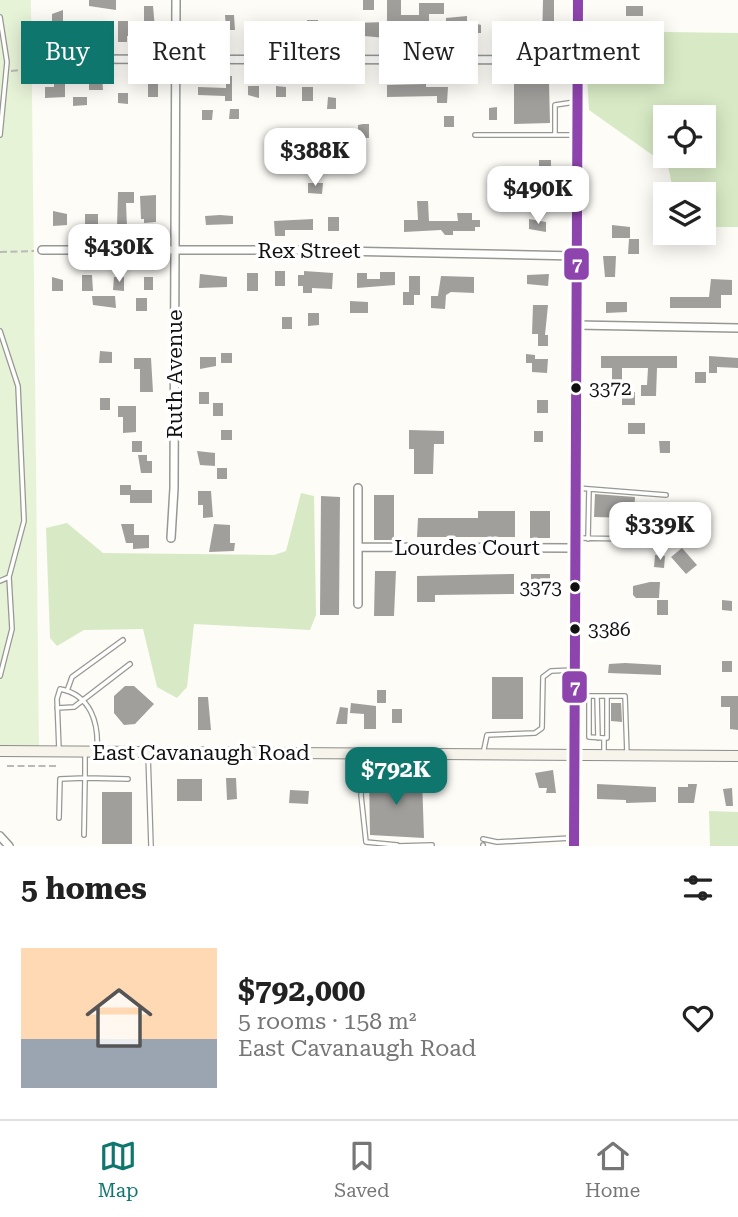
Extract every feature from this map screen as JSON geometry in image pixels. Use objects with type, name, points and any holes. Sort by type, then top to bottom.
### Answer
[{"type":"street","name":"Ruth Avenue","points":[[176,0],[176,21]]},
{"type":"street","points":[[578,0],[578,21]]},
{"type":"street","points":[[230,58],[492,60]]},
{"type":"street","name":"Ruth Avenue","points":[[171,538],[176,84]]},
{"type":"street","points":[[574,842],[577,84]]},
{"type":"street","name":"Rex Street","points":[[42,250],[576,256]]},
{"type":"street","points":[[576,325],[738,328]]},
{"type":"street","points":[[358,488],[358,604]]},
{"type":"street","name":"Lourdes Court","points":[[359,547],[575,543]]},
{"type":"street","name":"East Cavanaugh Road","points":[[0,751],[574,757],[738,756]]},
{"type":"street","points":[[0,836],[9,846]]},
{"type":"lane","points":[[0,17],[7,72],[0,135]]},
{"type":"lane","points":[[555,135],[555,105],[577,102]]},
{"type":"lane","points":[[475,135],[577,135]]},
{"type":"lane","points":[[0,331],[18,386],[24,521],[9,577],[12,629],[0,676]]},
{"type":"lane","points":[[575,488],[666,495]]},
{"type":"lane","points":[[588,539],[589,488]]},
{"type":"lane","points":[[575,543],[588,539],[629,539]]},
{"type":"lane","points":[[0,581],[9,577]]},
{"type":"lane","points":[[67,691],[72,677],[123,640]]},
{"type":"lane","points":[[57,708],[74,707],[130,664]]},
{"type":"lane","points":[[483,756],[487,735],[535,733],[542,728],[542,677],[551,671],[575,670]]},
{"type":"lane","points":[[60,752],[57,708],[60,690],[82,699],[99,729],[97,752]]},
{"type":"lane","points":[[607,696],[607,738],[589,737],[589,696],[597,696],[607,696],[625,696],[627,757]]},
{"type":"lane","points":[[597,696],[598,738]]},
{"type":"lane","points":[[604,738],[604,757]]},
{"type":"lane","points":[[84,835],[85,752]]},
{"type":"lane","points":[[149,753],[151,846]]},
{"type":"lane","points":[[365,755],[362,818],[366,842],[432,845]]},
{"type":"lane","points":[[60,818],[60,779],[128,779]]},
{"type":"lane","points":[[483,839],[497,842],[574,842]]},
{"type":"path","points":[[7,72],[21,70]]},
{"type":"path","points":[[0,252],[42,250]]},
{"type":"path","points":[[7,766],[59,766]]},
{"type":"green space","points":[[0,0],[31,0],[31,21],[21,21],[21,84],[32,84],[39,752],[0,752]]},
{"type":"green space","points":[[664,32],[738,33],[738,227],[716,227],[716,182],[671,182],[668,168],[716,168],[716,105],[653,105],[653,155],[589,110],[587,84],[664,84]]},
{"type":"green space","points":[[301,493],[314,496],[316,615],[310,630],[194,624],[187,687],[177,698],[157,687],[143,629],[84,630],[57,646],[50,638],[46,528],[67,523],[103,553],[274,555],[286,551]]},
{"type":"green space","points":[[709,811],[738,812],[738,846],[710,846]]},
{"type":"building","points":[[89,0],[116,0],[116,10],[89,6]]},
{"type":"building","points":[[363,0],[374,0],[374,10],[363,10]]},
{"type":"building","points":[[387,0],[401,0],[401,15],[419,15],[419,3],[444,3],[444,14],[429,14],[429,21],[387,21]]},
{"type":"building","points":[[543,0],[554,0],[554,21],[542,21]]},
{"type":"building","points":[[144,6],[153,6],[154,21],[144,21]]},
{"type":"building","points":[[626,6],[643,6],[643,16],[626,16]]},
{"type":"building","points":[[63,10],[63,21],[52,21],[52,14]]},
{"type":"building","points":[[225,15],[234,15],[235,30],[230,30],[230,21],[225,21]]},
{"type":"building","points":[[467,16],[467,21],[446,21],[446,18]]},
{"type":"building","points":[[118,21],[128,21],[127,42],[118,42]]},
{"type":"building","points":[[379,22],[379,37],[365,36],[365,23]]},
{"type":"building","points":[[232,76],[232,101],[225,101],[225,96],[198,95],[198,87],[226,88]]},
{"type":"building","points":[[54,84],[65,84],[65,97],[45,98],[45,87],[54,87]]},
{"type":"building","points":[[89,84],[103,84],[103,90],[89,90]]},
{"type":"building","points":[[148,84],[158,84],[158,97],[148,97]]},
{"type":"building","points":[[426,84],[426,87],[448,87],[447,103],[437,103],[437,96],[387,97],[387,85]]},
{"type":"building","points":[[514,84],[549,84],[550,123],[514,124]]},
{"type":"building","points":[[248,86],[259,86],[259,98],[248,95]]},
{"type":"building","points":[[276,86],[286,87],[286,97],[276,97]]},
{"type":"building","points":[[302,87],[313,87],[313,101],[302,101]]},
{"type":"building","points":[[118,93],[128,93],[128,104],[118,103]]},
{"type":"building","points":[[73,97],[87,97],[87,105],[73,106]]},
{"type":"building","points":[[328,97],[336,98],[336,109],[327,109]]},
{"type":"building","points":[[497,107],[497,120],[489,120],[489,108]]},
{"type":"building","points":[[230,109],[239,109],[239,119],[229,119]]},
{"type":"building","points":[[202,110],[213,110],[212,120],[202,120]]},
{"type":"building","points":[[444,116],[454,116],[454,127],[444,127]]},
{"type":"building","points":[[369,124],[369,138],[350,138],[350,130],[358,130],[358,125]]},
{"type":"building","points":[[539,160],[551,160],[551,205],[539,205]]},
{"type":"building","points":[[308,183],[323,183],[322,194],[308,193]]},
{"type":"building","points":[[118,192],[134,192],[134,203],[126,203],[127,227],[117,227]]},
{"type":"building","points":[[156,195],[156,222],[144,223],[144,219],[141,219],[140,196]]},
{"type":"building","points":[[417,201],[428,201],[429,221],[458,221],[457,213],[472,213],[472,220],[480,220],[480,227],[475,227],[475,231],[453,231],[453,235],[445,235],[441,230],[404,232],[404,220],[418,220]]},
{"type":"building","points":[[53,211],[67,214],[67,225],[53,226]]},
{"type":"building","points":[[85,214],[98,214],[98,226],[85,226]]},
{"type":"building","points":[[205,216],[233,216],[233,224],[206,225]]},
{"type":"building","points":[[328,217],[339,217],[339,231],[328,231]]},
{"type":"building","points":[[313,219],[313,230],[285,230],[285,236],[275,236],[274,221]]},
{"type":"building","points":[[529,219],[546,222],[546,232],[529,229]]},
{"type":"building","points":[[612,225],[630,227],[630,238],[612,238]]},
{"type":"building","points":[[629,239],[639,239],[639,254],[628,254]]},
{"type":"building","points":[[603,256],[616,256],[615,277],[605,277]]},
{"type":"building","points":[[275,271],[285,271],[285,286],[275,286]]},
{"type":"building","points":[[304,271],[333,273],[332,289],[312,288],[312,293],[303,293],[303,286],[298,286],[298,275],[304,275]]},
{"type":"building","points":[[380,272],[395,272],[395,285],[357,288],[357,273],[367,273],[367,279],[380,279]]},
{"type":"building","points":[[247,273],[258,273],[258,291],[247,291]]},
{"type":"building","points":[[200,274],[227,277],[227,287],[199,288]]},
{"type":"building","points":[[549,274],[548,286],[527,284],[527,275]]},
{"type":"building","points":[[82,275],[92,275],[93,291],[82,291]]},
{"type":"building","points":[[409,276],[420,276],[420,295],[414,295],[414,305],[403,305],[403,292],[409,292]]},
{"type":"building","points":[[441,276],[474,277],[474,293],[451,292],[446,295],[445,309],[431,308],[431,296],[438,296]]},
{"type":"building","points":[[52,277],[63,280],[63,291],[52,291]]},
{"type":"building","points":[[114,277],[124,277],[124,291],[113,290]]},
{"type":"building","points":[[144,277],[153,277],[153,290],[144,290]]},
{"type":"building","points":[[711,279],[732,280],[732,295],[721,295],[721,308],[670,308],[670,297],[709,297]]},
{"type":"building","points":[[92,296],[115,296],[116,308],[93,305]]},
{"type":"building","points":[[136,298],[147,298],[147,311],[136,311]]},
{"type":"building","points":[[350,301],[368,302],[368,313],[350,313]]},
{"type":"building","points":[[606,302],[627,302],[627,312],[606,313]]},
{"type":"building","points":[[533,305],[548,305],[545,335],[548,335],[548,346],[538,346],[538,334],[532,334]]},
{"type":"building","points":[[308,313],[319,313],[319,325],[308,326]]},
{"type":"building","points":[[282,317],[292,317],[292,329],[282,329]]},
{"type":"building","points":[[100,351],[112,352],[112,363],[99,363]]},
{"type":"building","points":[[221,353],[232,353],[232,363],[221,363]]},
{"type":"building","points":[[526,354],[535,355],[535,359],[548,359],[547,373],[532,372],[532,363],[526,363]]},
{"type":"building","points":[[601,356],[677,356],[677,368],[657,368],[656,396],[641,396],[641,385],[647,385],[648,368],[622,368],[622,383],[612,383],[612,368],[601,368]]},
{"type":"building","points":[[709,356],[738,358],[738,368],[717,367],[717,373],[709,373]]},
{"type":"building","points":[[200,357],[216,357],[216,366],[200,369]]},
{"type":"building","points":[[134,358],[151,358],[153,392],[140,392],[140,369],[134,369]]},
{"type":"building","points":[[695,372],[706,372],[706,383],[695,383]]},
{"type":"building","points":[[199,392],[209,392],[209,404],[199,404]]},
{"type":"building","points":[[622,392],[635,392],[635,405],[622,405]]},
{"type":"building","points":[[100,398],[110,398],[110,410],[100,410]]},
{"type":"building","points":[[537,400],[548,400],[548,413],[537,413]]},
{"type":"building","points":[[213,403],[223,403],[223,416],[213,416]]},
{"type":"building","points":[[118,406],[136,406],[136,432],[123,433],[123,417],[118,417]]},
{"type":"building","points":[[628,423],[645,423],[645,434],[628,434]]},
{"type":"building","points":[[221,430],[232,430],[232,440],[221,440]]},
{"type":"building","points":[[409,430],[444,431],[444,444],[434,444],[433,474],[414,474],[414,449],[409,449]]},
{"type":"building","points":[[534,431],[543,431],[543,442],[534,442]]},
{"type":"building","points":[[132,441],[142,441],[142,452],[132,452]]},
{"type":"building","points":[[659,441],[670,441],[670,453],[660,453]]},
{"type":"building","points":[[197,451],[215,453],[215,466],[200,465]]},
{"type":"building","points":[[138,455],[147,455],[147,461],[152,461],[152,473],[141,473]]},
{"type":"building","points":[[217,468],[227,468],[227,479],[217,479]]},
{"type":"building","points":[[120,485],[131,485],[131,490],[152,490],[152,503],[130,503],[130,495],[120,495]]},
{"type":"building","points":[[198,491],[211,491],[213,517],[203,518],[203,505],[198,505]]},
{"type":"building","points":[[595,494],[635,497],[634,518],[594,517]]},
{"type":"building","points":[[374,495],[394,495],[394,540],[374,540]]},
{"type":"building","points":[[321,496],[340,497],[339,615],[320,615]]},
{"type":"building","points":[[478,511],[515,511],[515,537],[417,537],[418,518],[478,518]]},
{"type":"building","points":[[530,511],[550,511],[550,538],[530,538]]},
{"type":"building","points":[[658,514],[698,517],[696,532],[657,529]]},
{"type":"building","points":[[121,524],[134,524],[134,535],[149,535],[149,548],[133,549],[133,543],[126,543]]},
{"type":"building","points":[[214,524],[230,525],[230,543],[235,543],[234,551],[209,552]]},
{"type":"building","points":[[682,548],[697,565],[686,574],[671,557]]},
{"type":"building","points":[[655,555],[665,556],[664,568],[654,567]]},
{"type":"building","points":[[375,571],[396,571],[394,616],[374,616]]},
{"type":"building","points":[[514,574],[514,594],[435,595],[435,602],[417,602],[417,576]]},
{"type":"building","points":[[531,574],[550,574],[550,594],[531,594]]},
{"type":"building","points":[[660,582],[659,598],[636,598],[633,595],[633,586]]},
{"type":"building","points":[[657,600],[668,600],[668,615],[657,615]]},
{"type":"building","points":[[722,600],[732,601],[732,611],[722,610]]},
{"type":"building","points":[[722,661],[732,661],[732,672],[722,672]]},
{"type":"building","points":[[609,664],[661,665],[661,675],[608,673]]},
{"type":"building","points":[[492,677],[523,677],[523,719],[492,719]]},
{"type":"building","points":[[125,686],[134,686],[154,704],[135,724],[124,725],[114,713],[114,696]]},
{"type":"building","points":[[377,690],[386,690],[386,703],[377,703]]},
{"type":"building","points":[[721,696],[738,696],[738,730],[730,729],[730,707],[721,707]]},
{"type":"building","points":[[198,697],[208,697],[211,730],[198,730]]},
{"type":"building","points":[[351,703],[376,706],[376,729],[364,729],[364,714],[350,713]]},
{"type":"building","points":[[611,703],[621,703],[622,722],[611,721]]},
{"type":"building","points":[[340,707],[348,708],[347,724],[336,724]]},
{"type":"building","points":[[392,709],[402,709],[402,723],[392,723]]},
{"type":"building","points":[[553,770],[556,793],[546,793],[547,788],[539,788],[535,773]]},
{"type":"building","points":[[369,775],[422,778],[424,838],[370,835]]},
{"type":"building","points":[[226,778],[236,778],[237,799],[227,800]]},
{"type":"building","points":[[177,779],[202,779],[202,801],[177,801]]},
{"type":"building","points":[[597,784],[656,787],[656,802],[626,803],[626,800],[597,799]]},
{"type":"building","points":[[688,784],[697,784],[694,803],[678,803],[678,787],[688,787]]},
{"type":"building","points":[[732,788],[733,806],[726,806],[723,789]]},
{"type":"building","points":[[290,790],[309,791],[308,804],[289,803]]},
{"type":"building","points":[[102,792],[132,792],[132,844],[102,844]]},
{"type":"transit line","name":"7","points":[[574,846],[578,0]]},
{"type":"place","name":"3372","points":[[576,388]]},
{"type":"place","name":"3373","points":[[575,587]]},
{"type":"place","name":"3386","points":[[575,629]]}]
